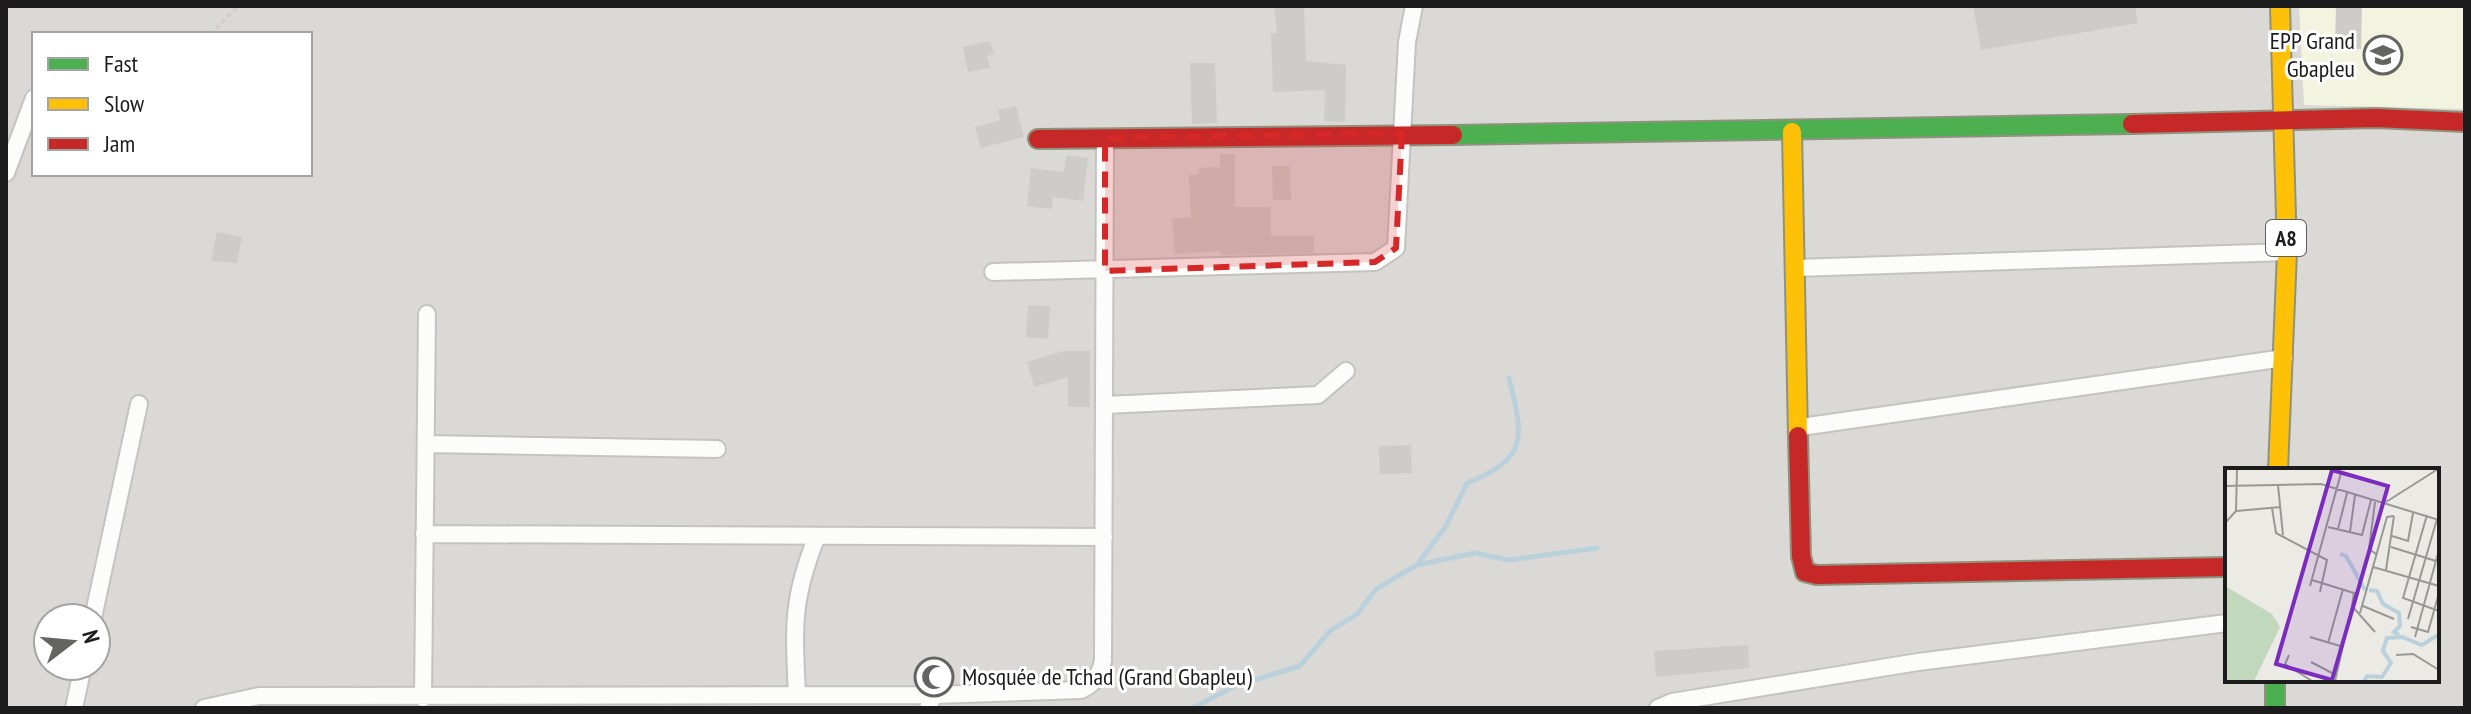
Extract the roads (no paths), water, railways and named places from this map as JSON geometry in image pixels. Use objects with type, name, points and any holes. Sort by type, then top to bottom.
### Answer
[{"type":"street","points":[[993,272],[1375,262],[1387,257],[1396,248],[1407,42],[1414,6]]},
{"type":"street","name":"A8","points":[[2278,468],[2287,252],[2280,6]]},
{"type":"street","points":[[6,173],[32,103]]},
{"type":"street","points":[[1038,139],[1402,133],[1792,132],[2376,118],[2465,122]]},
{"type":"street","points":[[1792,132],[1801,427],[1801,556],[1805,572],[1817,575],[2225,567]]},
{"type":"street","points":[[204,708],[259,696],[797,695],[931,701],[1081,690],[1094,683],[1103,661],[1105,138]]},
{"type":"street","points":[[1796,268],[2287,252]]},
{"type":"street","points":[[423,698],[427,314]]},
{"type":"street","points":[[1801,427],[2284,358]]},
{"type":"street","points":[[1105,405],[1318,395],[1346,371]]},
{"type":"street","points":[[96,602],[139,404]]},
{"type":"street","points":[[427,444],[717,449]]},
{"type":"street","points":[[424,534],[1104,537]]},
{"type":"street","points":[[797,695],[794,610],[801,575],[817,536]]},
{"type":"street","points":[[1658,708],[1672,702],[1918,662],[2225,623]]},
{"type":"street","points":[[74,708],[80,682]]},
{"type":"street","points":[[2275,682],[2275,708]]},
{"type":"waterway","points":[[1193,708],[1235,686],[1300,666],[1330,631],[1357,614],[1376,589],[1417,565],[1446,526],[1467,483],[1487,474],[1512,454],[1518,430],[1509,378]]},
{"type":"waterway","points":[[1417,565],[1475,553],[1509,560],[1597,548]]},
{"type":"place","name":"EPP Grand Gbapleu","points":[[2383,55]]},
{"type":"place","name":"Mosquée de Tchad (Grand Gbapleu)","points":[[934,677]]}]
